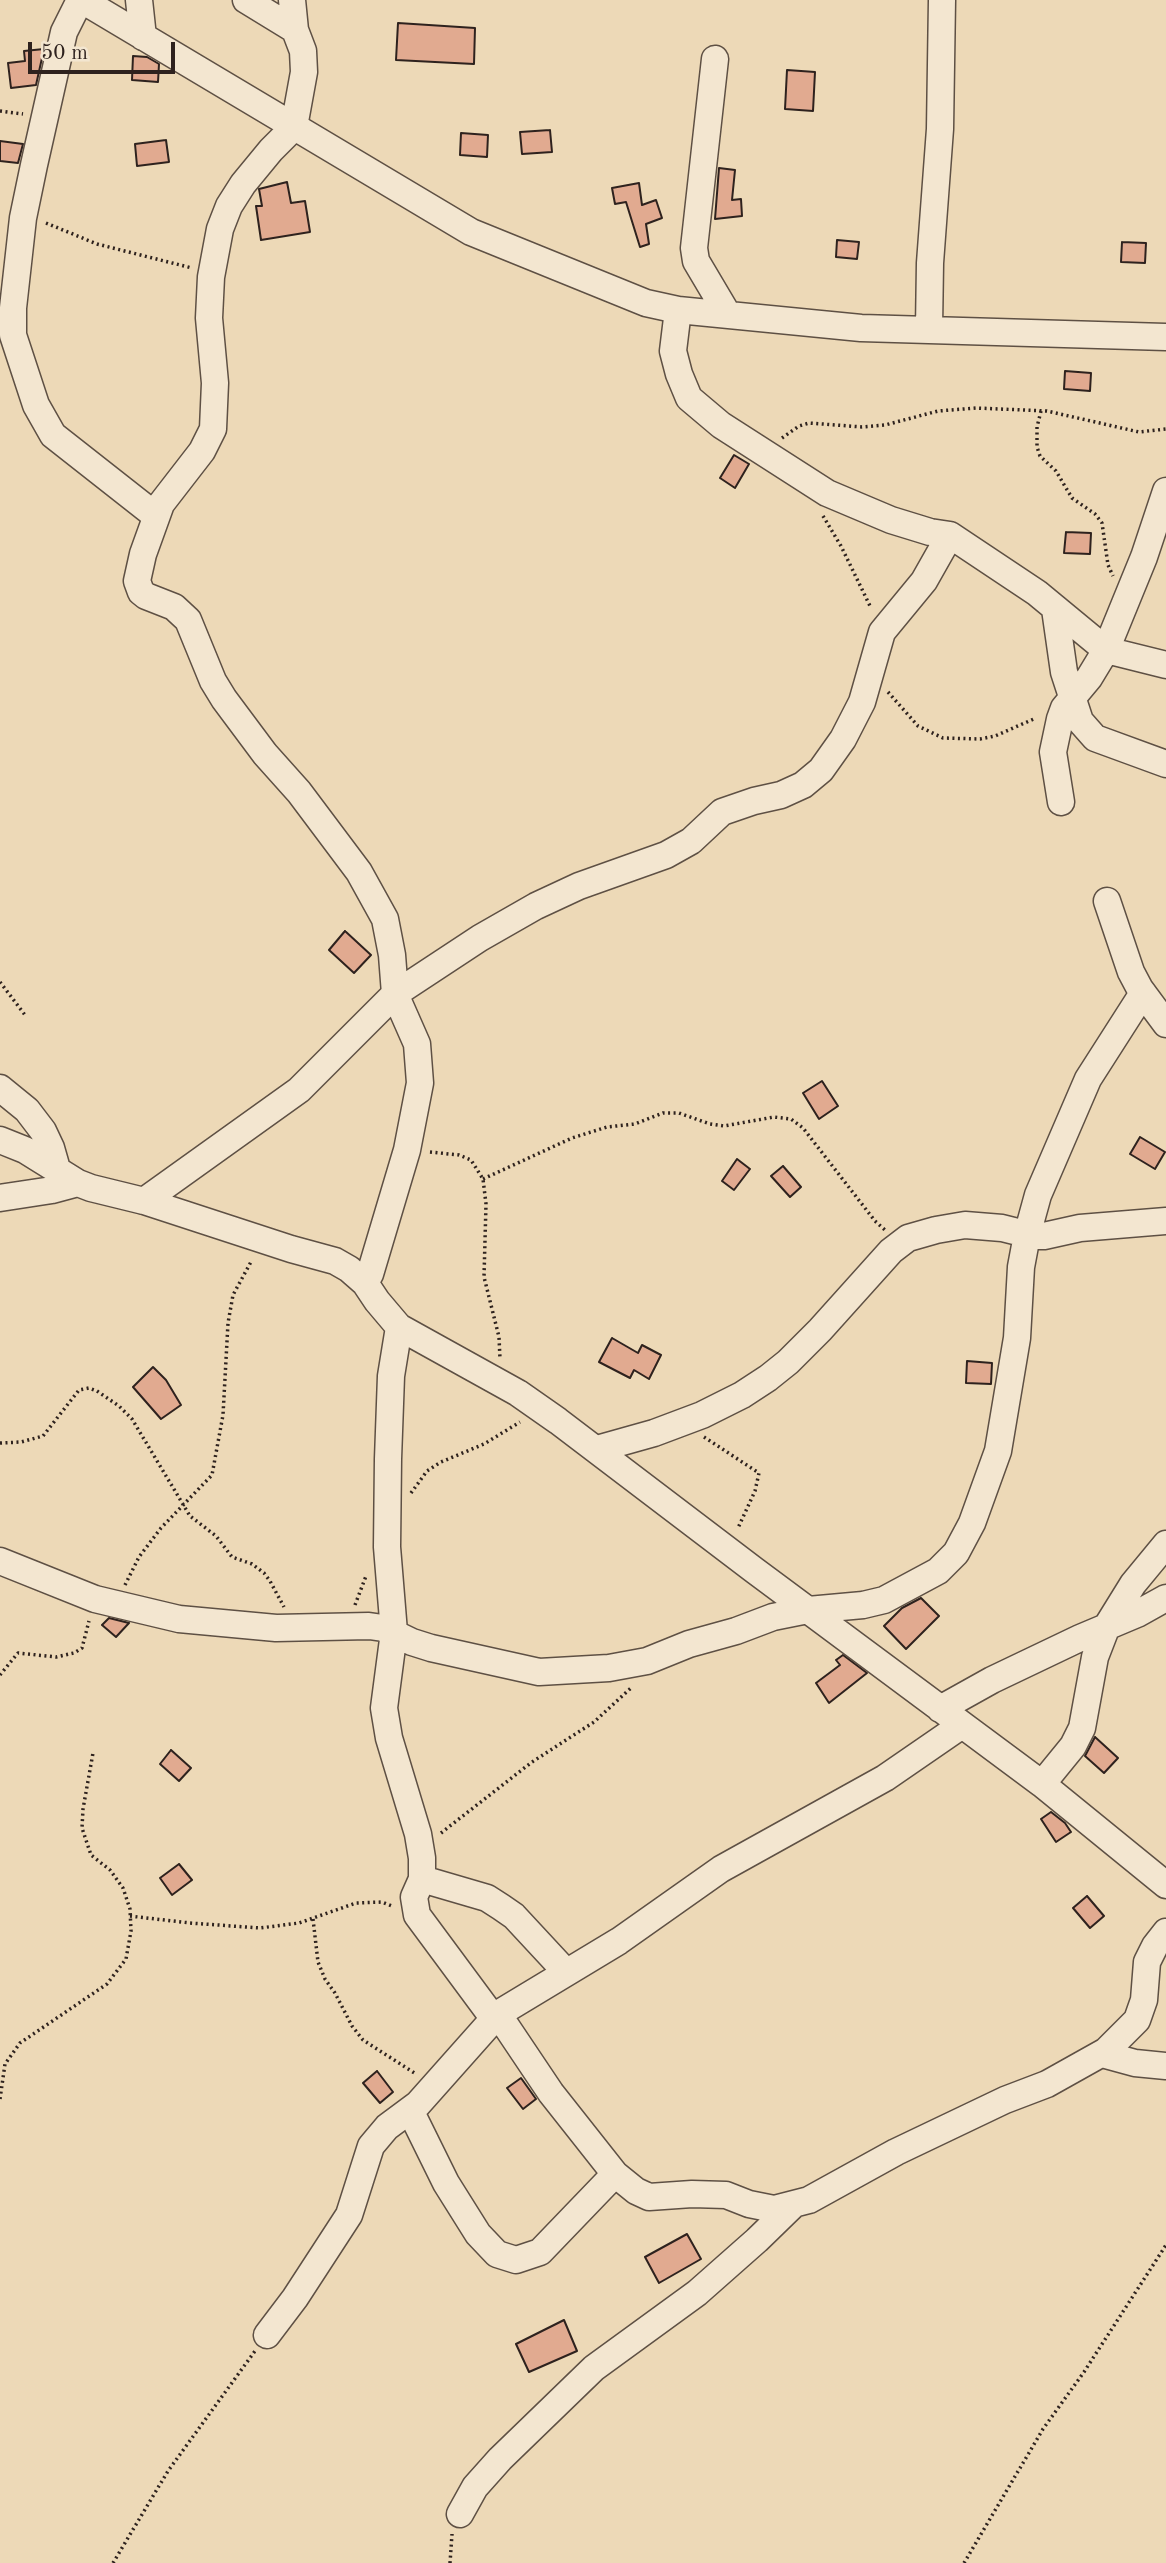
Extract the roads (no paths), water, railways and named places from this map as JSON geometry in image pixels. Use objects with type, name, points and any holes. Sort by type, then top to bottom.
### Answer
[{"type":"street","points":[[156,516],[53,435],[36,405],[16,346],[12,321],[12,221],[64,33],[81,0],[471,232],[646,303],[678,310],[862,328],[1166,337]]},
{"type":"street","points":[[139,0],[144,37]]},
{"type":"street","points":[[246,0],[295,30]]},
{"type":"street","points":[[292,0],[295,30],[303,51],[304,72],[294,127],[271,150],[229,206],[220,229],[211,276],[209,318],[215,383],[214,429],[202,451],[166,494],[143,554],[138,586],[146,596],[174,607],[188,620],[213,681],[265,754],[299,792],[372,892],[385,919],[389,932],[395,994],[416,1044],[420,1065],[418,1101],[407,1150],[365,1283]]},
{"type":"street","points":[[929,328],[930,263],[940,130],[942,0]]},
{"type":"street","points":[[715,59],[694,248],[696,261],[728,315]]},
{"type":"street","points":[[678,310],[673,351],[679,374],[689,398],[711,418],[827,493],[891,520],[950,536],[1037,593],[1106,650],[1166,665]]},
{"type":"street","points":[[1061,802],[1053,752],[1060,719],[1106,650],[1132,589],[1166,491]]},
{"type":"street","points":[[144,1201],[299,1090],[395,994],[480,938],[536,906],[603,876],[666,855],[691,841],[722,812],[781,795],[803,785],[821,770],[844,739],[862,702],[877,646],[897,612],[924,581],[950,536]]},
{"type":"street","points":[[1055,609],[1060,655],[1071,699],[1080,721],[1090,734],[1119,748],[1166,764]]},
{"type":"street","points":[[1107,901],[1125,958],[1143,993],[1166,1024]]},
{"type":"street","points":[[0,1561],[107,1602],[179,1619],[276,1628],[383,1628],[412,1642],[539,1672],[610,1668],[659,1658],[689,1644],[773,1617],[884,1600],[937,1571],[956,1553],[972,1523],[998,1451],[1015,1356],[1021,1267],[1038,1195],[1088,1079],[1143,993]]},
{"type":"street","points":[[0,1088],[27,1110],[43,1131],[68,1176]]},
{"type":"street","points":[[0,1140],[25,1150],[68,1176],[335,1261],[349,1269],[365,1283],[399,1327],[497,1382],[597,1449],[1042,1784],[1166,1885]]},
{"type":"street","points":[[0,1198],[52,1190],[68,1176]]},
{"type":"street","points":[[597,1449],[682,1422],[742,1395],[788,1362],[900,1243],[936,1230],[965,1225],[1002,1228],[1027,1235],[1044,1236],[1080,1228],[1166,1221]]},
{"type":"street","points":[[399,1327],[391,1376],[388,1459],[387,1547],[394,1632],[384,1708],[389,1738],[421,1850],[422,1878],[414,1897],[417,1915],[615,2174],[636,2191],[649,2197],[726,2195],[749,2204],[774,2209],[793,2205],[809,2200],[896,2152],[1047,2084],[1102,2053],[1137,2020],[1144,2000],[1147,1962],[1154,1946],[1166,1931]]},
{"type":"street","points":[[1042,1784],[1073,1746],[1082,1728],[1096,1657],[1107,1626],[1133,1584],[1166,1544]]},
{"type":"street","points":[[940,1709],[992,1679],[1137,1614],[1166,1598]]},
{"type":"street","points":[[267,2335],[303,2287],[349,2215],[371,2146],[387,2127],[410,2110],[438,2083],[496,2017],[619,1941],[720,1869],[885,1778],[962,1726]]},
{"type":"street","points":[[422,1878],[487,1898],[501,1907],[514,1916],[566,1972]]},
{"type":"street","points":[[1102,2053],[1135,2063],[1166,2066]]},
{"type":"street","points":[[410,2110],[446,2183],[478,2234],[497,2254],[516,2260],[540,2252],[615,2174]]},
{"type":"street","points":[[460,2514],[475,2487],[500,2459],[594,2368],[697,2292],[793,2205]]}]
